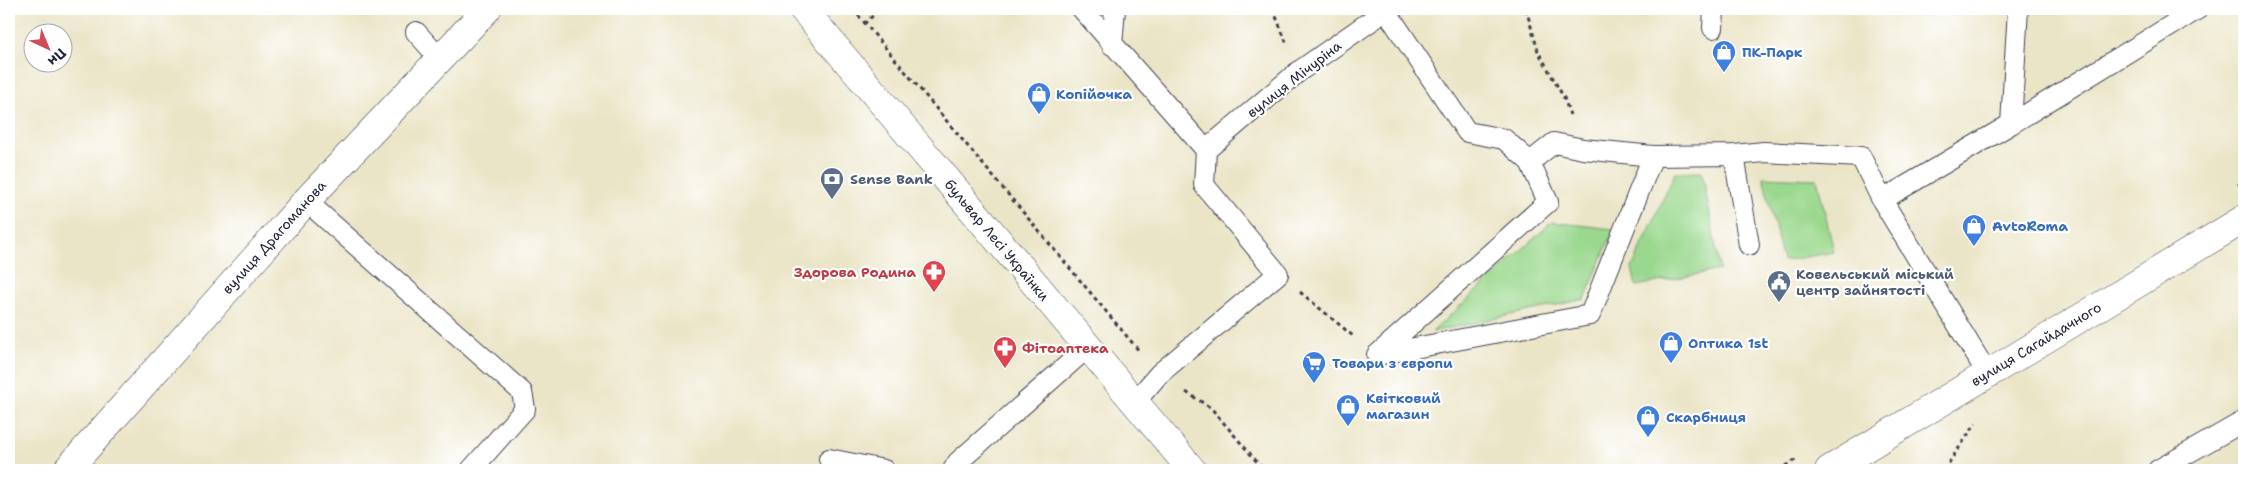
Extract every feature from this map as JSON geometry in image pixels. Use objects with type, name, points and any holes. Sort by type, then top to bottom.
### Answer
[{"type":"street","name":"вулиця Драгоманова","points":[[67,470],[306,201],[487,9]]},
{"type":"street","name":"бульвар Лесі Українки","points":[[803,9],[1192,470]]},
{"type":"street","name":"вулиця Сагайдачного","points":[[1829,470],[2244,219]]},
{"type":"lane","points":[[1082,9],[1206,150],[1204,185],[1278,274],[1159,374],[1134,402]]},
{"type":"lane","points":[[1112,45],[1115,9]]},
{"type":"lane","points":[[1377,355],[1548,202],[1530,162],[1504,139],[1467,132],[1384,9]]},
{"type":"lane","name":"вулиця Мічуріна","points":[[1206,150],[1298,72],[1376,18],[1384,9]]},
{"type":"lane","points":[[2011,124],[2018,9]]},
{"type":"lane","points":[[1882,200],[2011,124],[2198,9]]},
{"type":"lane","points":[[416,32],[440,59]]},
{"type":"lane","points":[[1530,162],[1554,143],[1583,149],[1653,156],[1734,155],[1764,152],[1861,157],[1882,200],[1987,373]]},
{"type":"lane","points":[[1734,155],[1749,245]]},
{"type":"lane","points":[[1377,355],[1590,315],[1653,156]]},
{"type":"lane","points":[[306,201],[522,392],[525,410],[471,470]]},
{"type":"lane","points":[[953,470],[958,462],[1088,347]]},
{"type":"lane","points":[[2158,470],[2244,421]]},
{"type":"lane","points":[[829,459],[884,470]]},
{"type":"path","points":[[853,9],[1159,374],[1211,408],[1264,470]]},
{"type":"path","points":[[1273,9],[1298,72]]},
{"type":"path","points":[[1526,9],[1538,52],[1564,98],[1583,149]]},
{"type":"path","points":[[1278,274],[1377,355]]},
{"type":"green space","points":[[1702,172],[1720,270],[1636,286],[1632,268],[1675,173]]},
{"type":"green space","points":[[1763,177],[1817,179],[1834,252],[1783,261]]},
{"type":"green space","points":[[1552,222],[1614,229],[1585,299],[1432,332]]},
{"type":"place","name":"ПК-Парк","points":[[1724,73]]},
{"type":"place","name":"Копійочка","points":[[1039,115]]},
{"type":"place","name":"Sense Bank","points":[[832,200]]},
{"type":"place","name":"AvtoRoma","points":[[1974,247]]},
{"type":"place","name":"Здорова Родина","points":[[934,293]]},
{"type":"place","name":"Ковельський міський центр зайнятості","points":[[1779,303]]},
{"type":"place","name":"Оптика 1st","points":[[1671,364]]},
{"type":"place","name":"Фітоаптека","points":[[1005,369]]},
{"type":"place","name":"Товари з європи","points":[[1314,384]]},
{"type":"place","name":"Квітковий магазин","points":[[1348,427]]},
{"type":"place","name":"Скарбниця","points":[[1648,438]]}]
